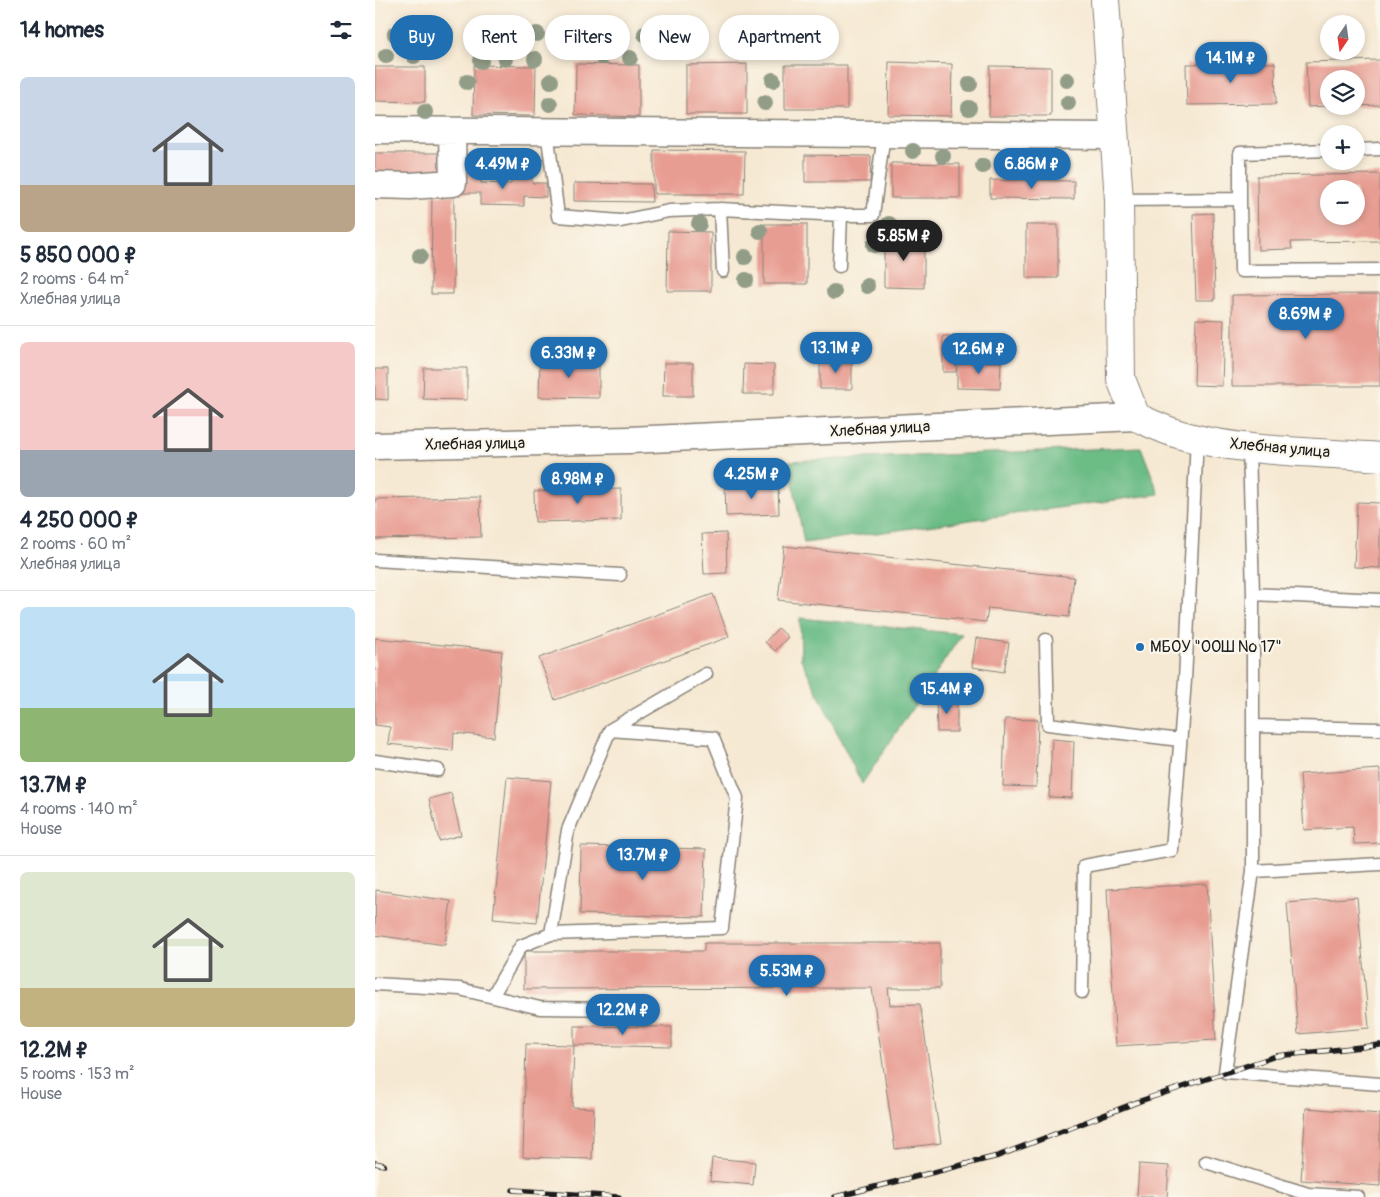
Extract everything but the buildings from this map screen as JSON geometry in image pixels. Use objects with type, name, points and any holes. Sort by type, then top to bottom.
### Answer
[{"type":"street","points":[[1105,0],[1119,200],[1121,379],[1136,417]]},
{"type":"street","points":[[375,130],[1115,136]]},
{"type":"street","points":[[375,186],[410,186],[453,182],[452,130]]},
{"type":"street","name":"Хлебная улица","points":[[375,446],[629,440],[1136,417],[1172,432],[1197,439],[1249,447],[1380,457]]},
{"type":"lane","points":[[547,130],[558,216],[621,221],[669,210],[720,208],[873,215],[884,134]]},
{"type":"lane","points":[[1365,150],[1380,149]]},
{"type":"lane","points":[[1320,150],[1240,153],[1241,271],[1380,270]]},
{"type":"lane","points":[[1119,200],[1241,199]]},
{"type":"lane","points":[[720,208],[723,271]]},
{"type":"lane","points":[[839,266],[841,215]]},
{"type":"lane","points":[[1082,992],[1084,866],[1172,850],[1197,439]]},
{"type":"lane","points":[[1249,447],[1253,594],[1253,870],[1225,1072],[1380,1084]]},
{"type":"lane","points":[[375,560],[620,575]]},
{"type":"lane","points":[[1253,594],[1380,600]]},
{"type":"lane","points":[[1046,640],[1048,724],[1180,740]]},
{"type":"lane","points":[[551,934],[568,830],[610,730],[706,674]]},
{"type":"lane","points":[[1254,726],[1380,728]]},
{"type":"lane","points":[[493,995],[521,946],[551,934],[723,928],[737,798],[713,738],[610,730]]},
{"type":"lane","points":[[375,761],[438,770]]},
{"type":"lane","points":[[1253,870],[1380,864]]},
{"type":"lane","points":[[375,984],[460,989],[493,995],[540,1008],[627,1009]]},
{"type":"lane","points":[[1206,1162],[1308,1194],[1358,1197]]},
{"type":"green space","points":[[1141,447],[1159,494],[804,543],[789,461]]},
{"type":"green space","points":[[800,618],[962,634],[862,784],[801,659]]},
{"type":"railway","points":[[835,1197],[998,1156],[1140,1101],[1276,1056],[1380,1045]]},
{"type":"railway","points":[[375,1163],[384,1165]]},
{"type":"railway","points":[[513,1190],[619,1197]]},
{"type":"place","name":"МБОУ \"ООШ № 17\"","points":[[1140,647]]}]
